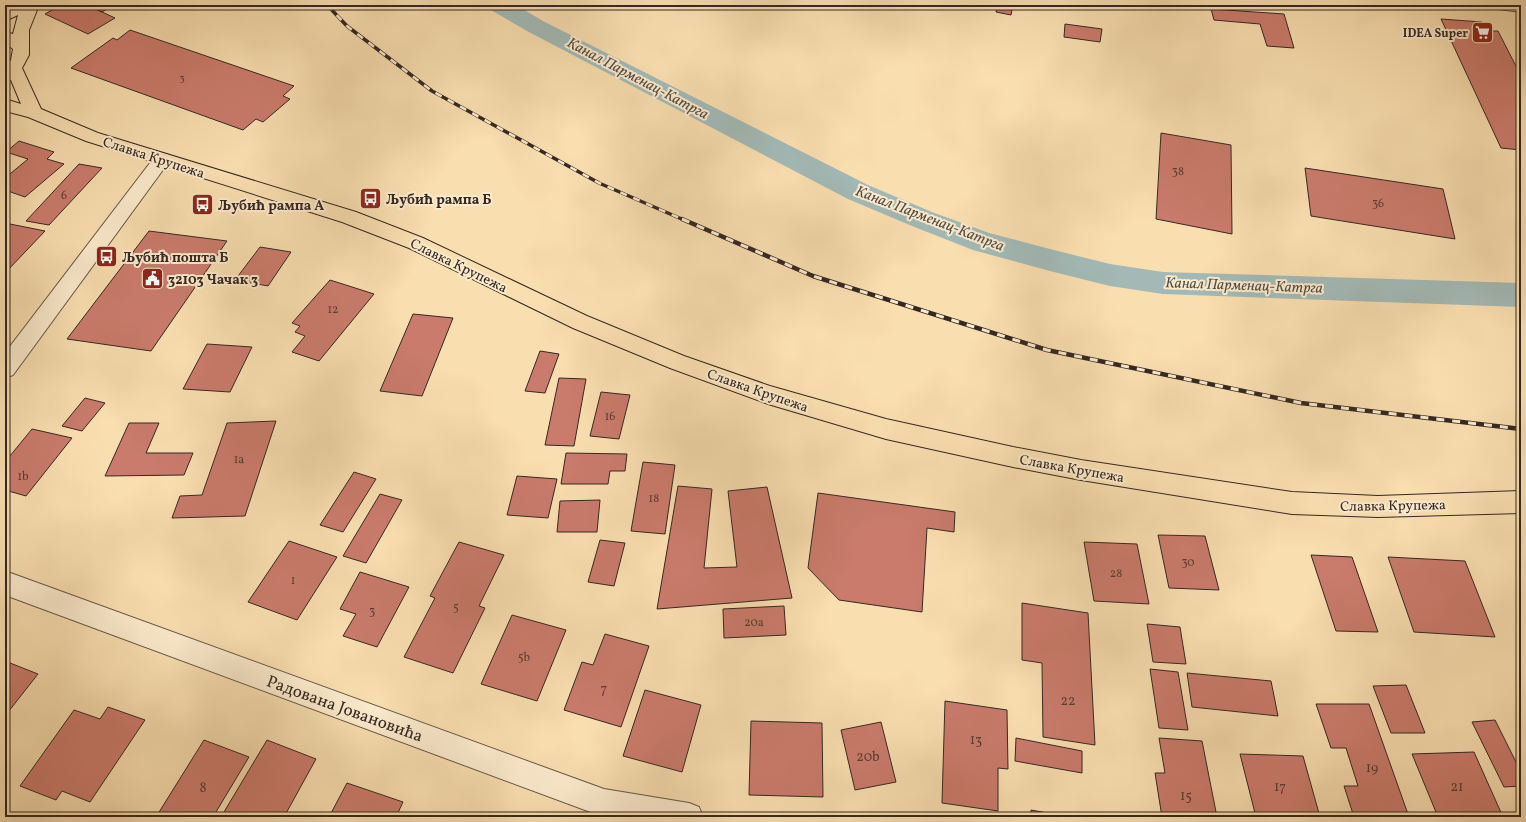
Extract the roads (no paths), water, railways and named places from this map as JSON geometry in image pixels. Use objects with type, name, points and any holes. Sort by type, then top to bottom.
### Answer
[{"type":"main road","points":[[5,16],[24,5]]},
{"type":"main road","points":[[20,48],[20,31],[22,21],[32,5]]},
{"type":"main road","points":[[5,37],[16,42],[20,48],[22,54],[10,72],[34,113]]},
{"type":"main road","name":"Славка Крупежа","points":[[5,105],[34,113],[92,137],[349,217],[423,246],[580,322],[676,362],[775,397],[886,429],[966,448],[1081,470],[1317,506],[1384,506],[1521,502]]},
{"type":"street","points":[[1510,6],[1521,24]]},
{"type":"street","points":[[5,369],[162,159]]},
{"type":"street","name":"Радована Јовановића","points":[[5,583],[602,810],[689,817]]},
{"type":"waterway","name":"Канал Парменац-Катрга","points":[[499,5],[535,26],[858,192],[922,219],[983,242],[1110,275],[1163,283],[1521,295]]},
{"type":"railway","points":[[327,5],[347,26],[432,91],[599,183],[684,220]]},
{"type":"railway","points":[[682,219],[813,276],[1047,350],[1301,403],[1521,429]]},
{"type":"place","name":"IDEA Super","points":[[1483,33]]},
{"type":"place","name":"Љубић рампа Б","points":[[370,199]]},
{"type":"place","name":"Љубић рампа А","points":[[203,205]]},
{"type":"place","name":"Љубић пошта Б","points":[[106,257]]},
{"type":"place","name":"32103 Чачак 3","points":[[152,279]]}]
